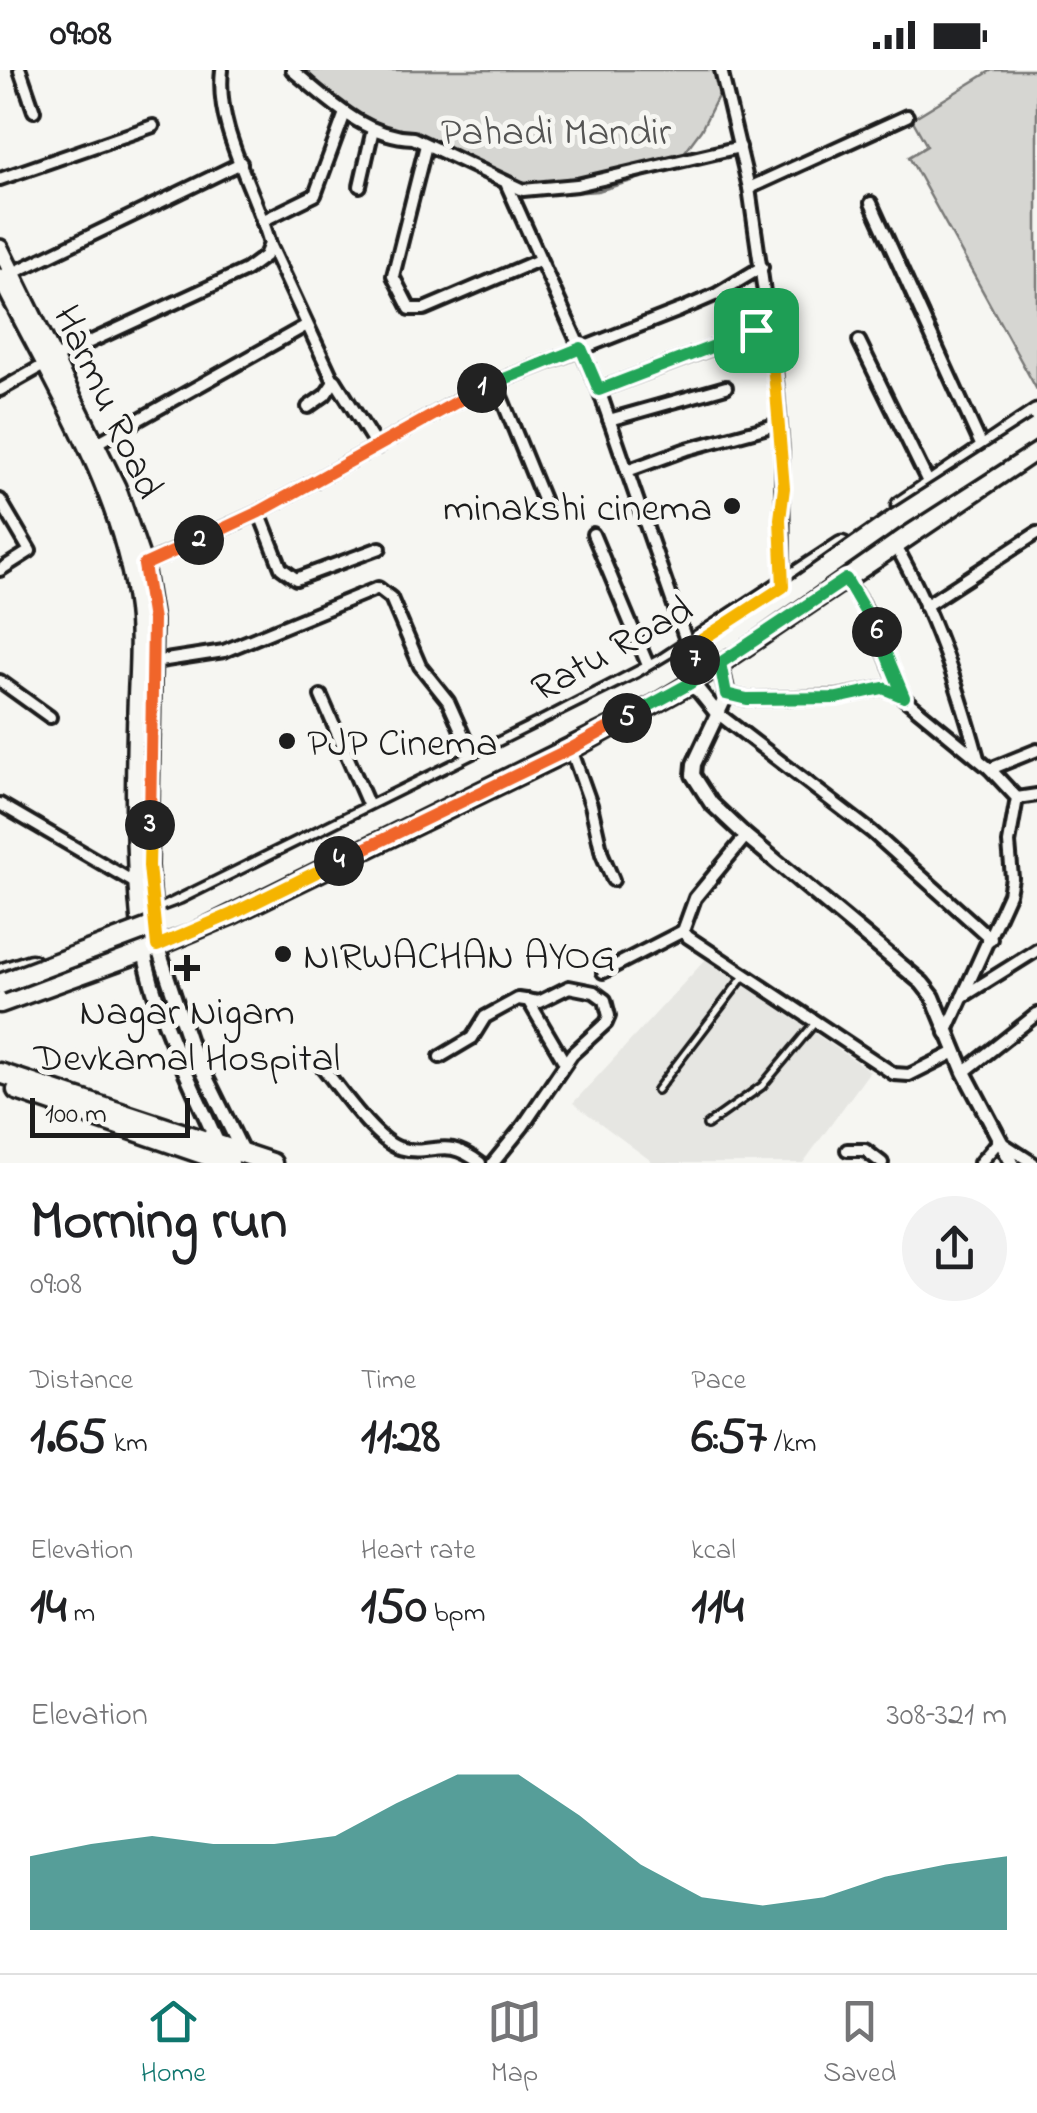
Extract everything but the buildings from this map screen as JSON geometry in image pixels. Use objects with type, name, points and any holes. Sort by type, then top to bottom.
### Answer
[{"type":"main road","name":"Harmu Road","points":[[0,248],[7,275],[117,488],[153,620],[147,921],[150,948]]},
{"type":"main road","name":"Harmu Road","points":[[50,361],[137,567],[136,884],[147,921]]},
{"type":"main road","name":"Ratu Road","points":[[0,974],[147,921],[650,670],[783,587],[1037,414]]},
{"type":"main road","points":[[0,984],[186,914],[644,687],[729,636],[894,520],[1037,428]]},
{"type":"main road","points":[[0,996],[190,924],[649,696],[734,645],[900,528],[1037,440]]},
{"type":"main road","name":"Ratu Road","points":[[0,1004],[232,914],[570,749],[696,680],[1037,449]]},
{"type":"main road","points":[[0,1073],[233,1157]]},
{"type":"main road","points":[[0,1085],[233,1157],[272,1163]]},
{"type":"street","points":[[20,70],[34,112]]},
{"type":"street","points":[[222,70],[222,101],[270,244],[332,375],[377,446]]},
{"type":"street","points":[[292,70],[344,114],[373,129],[426,145],[523,190],[578,186],[740,147]]},
{"type":"street","points":[[721,70],[750,188],[762,267],[780,424],[784,488],[780,519],[788,618]]},
{"type":"street","points":[[262,221],[316,195],[344,114]]},
{"type":"street","points":[[750,188],[907,116]]},
{"type":"street","points":[[0,179],[153,126]]},
{"type":"street","points":[[360,186],[373,129]]},
{"type":"street","points":[[426,145],[393,276],[410,308],[424,309],[539,260]]},
{"type":"street","points":[[7,275],[241,164]]},
{"type":"street","points":[[508,185],[599,390],[689,648],[696,680],[716,712],[872,832],[991,939]]},
{"type":"street","points":[[872,203],[983,449]]},
{"type":"street","points":[[0,390],[50,361],[246,270],[265,256],[270,244]]},
{"type":"street","points":[[137,567],[259,512],[495,382],[717,294],[762,267]]},
{"type":"street","points":[[97,443],[306,324]]},
{"type":"street","points":[[599,390],[768,326]]},
{"type":"street","points":[[859,341],[930,486]]},
{"type":"street","points":[[308,407],[332,387],[332,375]]},
{"type":"street","points":[[495,382],[549,514]]},
{"type":"street","points":[[609,420],[726,387]]},
{"type":"street","points":[[627,471],[686,448],[780,424]]},
{"type":"street","points":[[0,500],[30,551],[0,570]]},
{"type":"street","points":[[259,512],[281,568],[290,578],[307,576],[380,548]]},
{"type":"street","points":[[925,606],[1037,533]]},
{"type":"street","points":[[593,534],[650,670],[666,696]]},
{"type":"street","points":[[895,545],[925,606],[978,759]]},
{"type":"street","points":[[846,579],[870,617],[904,697]]},
{"type":"street","points":[[153,662],[224,651],[378,588],[391,598],[420,666],[448,701],[474,758]]},
{"type":"street","points":[[720,663],[726,694],[693,774],[711,803],[746,836],[922,982],[933,997],[964,1072],[1012,1163]]},
{"type":"street","points":[[0,682],[50,717]]},
{"type":"street","points":[[726,694],[747,699],[837,698],[883,688],[904,697],[990,769],[1017,798]]},
{"type":"street","points":[[321,696],[371,812]]},
{"type":"street","points":[[570,749],[588,794],[602,854],[613,880]]},
{"type":"street","points":[[990,769],[1037,750]]},
{"type":"street","points":[[1017,798],[1037,795]]},
{"type":"street","points":[[946,1033],[1009,894],[1012,878],[1008,843],[1017,798]]},
{"type":"street","points":[[0,822],[3,807],[136,884]]},
{"type":"street","points":[[603,972],[683,932],[695,898],[746,836]]},
{"type":"street","points":[[683,932],[883,1068],[902,1076],[956,1052]]},
{"type":"street","points":[[150,948],[233,1157]]},
{"type":"street","points":[[150,948],[166,1021],[233,1157]]},
{"type":"street","points":[[962,998],[1037,950]]},
{"type":"street","points":[[440,1058],[472,1038],[485,1017],[510,1002],[539,1002],[570,987],[594,992],[605,1000],[609,1016],[606,1022],[565,1063],[493,1163]]},
{"type":"street","points":[[528,1000],[565,1063]]},
{"type":"street","points":[[964,1072],[1037,1014]]},
{"type":"street","points":[[319,1063],[393,1146],[456,1147],[480,1163]]},
{"type":"street","points":[[980,1163],[999,1141]]},
{"type":"street","points":[[999,1141],[1034,1163]]},
{"type":"street","points":[[847,1150],[866,1150],[882,1163]]},
{"type":"lane","points":[[657,1090],[746,974]]},
{"type":"lane","points":[[706,1125],[762,1086],[816,1022]]},
{"type":"shaded area","points":[[706,959],[870,1071],[803,1163],[654,1163],[573,1103]]},
{"type":"green space","name":"Pahadi Mandir","points":[[306,70],[718,70],[719,94],[701,130],[678,161],[598,191],[557,194],[519,190],[471,158],[421,136],[378,125],[342,107]]},
{"type":"green space","points":[[992,70],[1037,70],[1037,390],[909,157],[927,146],[912,119]]},
{"type":"place","name":"minakshi cinema","points":[[732,506]]},
{"type":"place","name":"PJP Cinema","points":[[287,741]]},
{"type":"place","name":"NIRWACHAN AYOG","points":[[283,954]]},
{"type":"place","name":"Nagar Nigam Devkamal Hospital","points":[[187,968]]},
{"type":"route","points":[[756,330],[599,390],[581,348],[548,360],[481,388],[259,512],[144,565],[153,620],[149,866],[157,946],[232,914],[570,749],[704,675],[720,663],[846,579],[878,633],[904,697],[883,688],[837,698],[747,699],[726,694],[720,663],[704,675],[689,648],[783,587],[780,519],[784,488],[775,369],[768,326],[756,330]]}]
